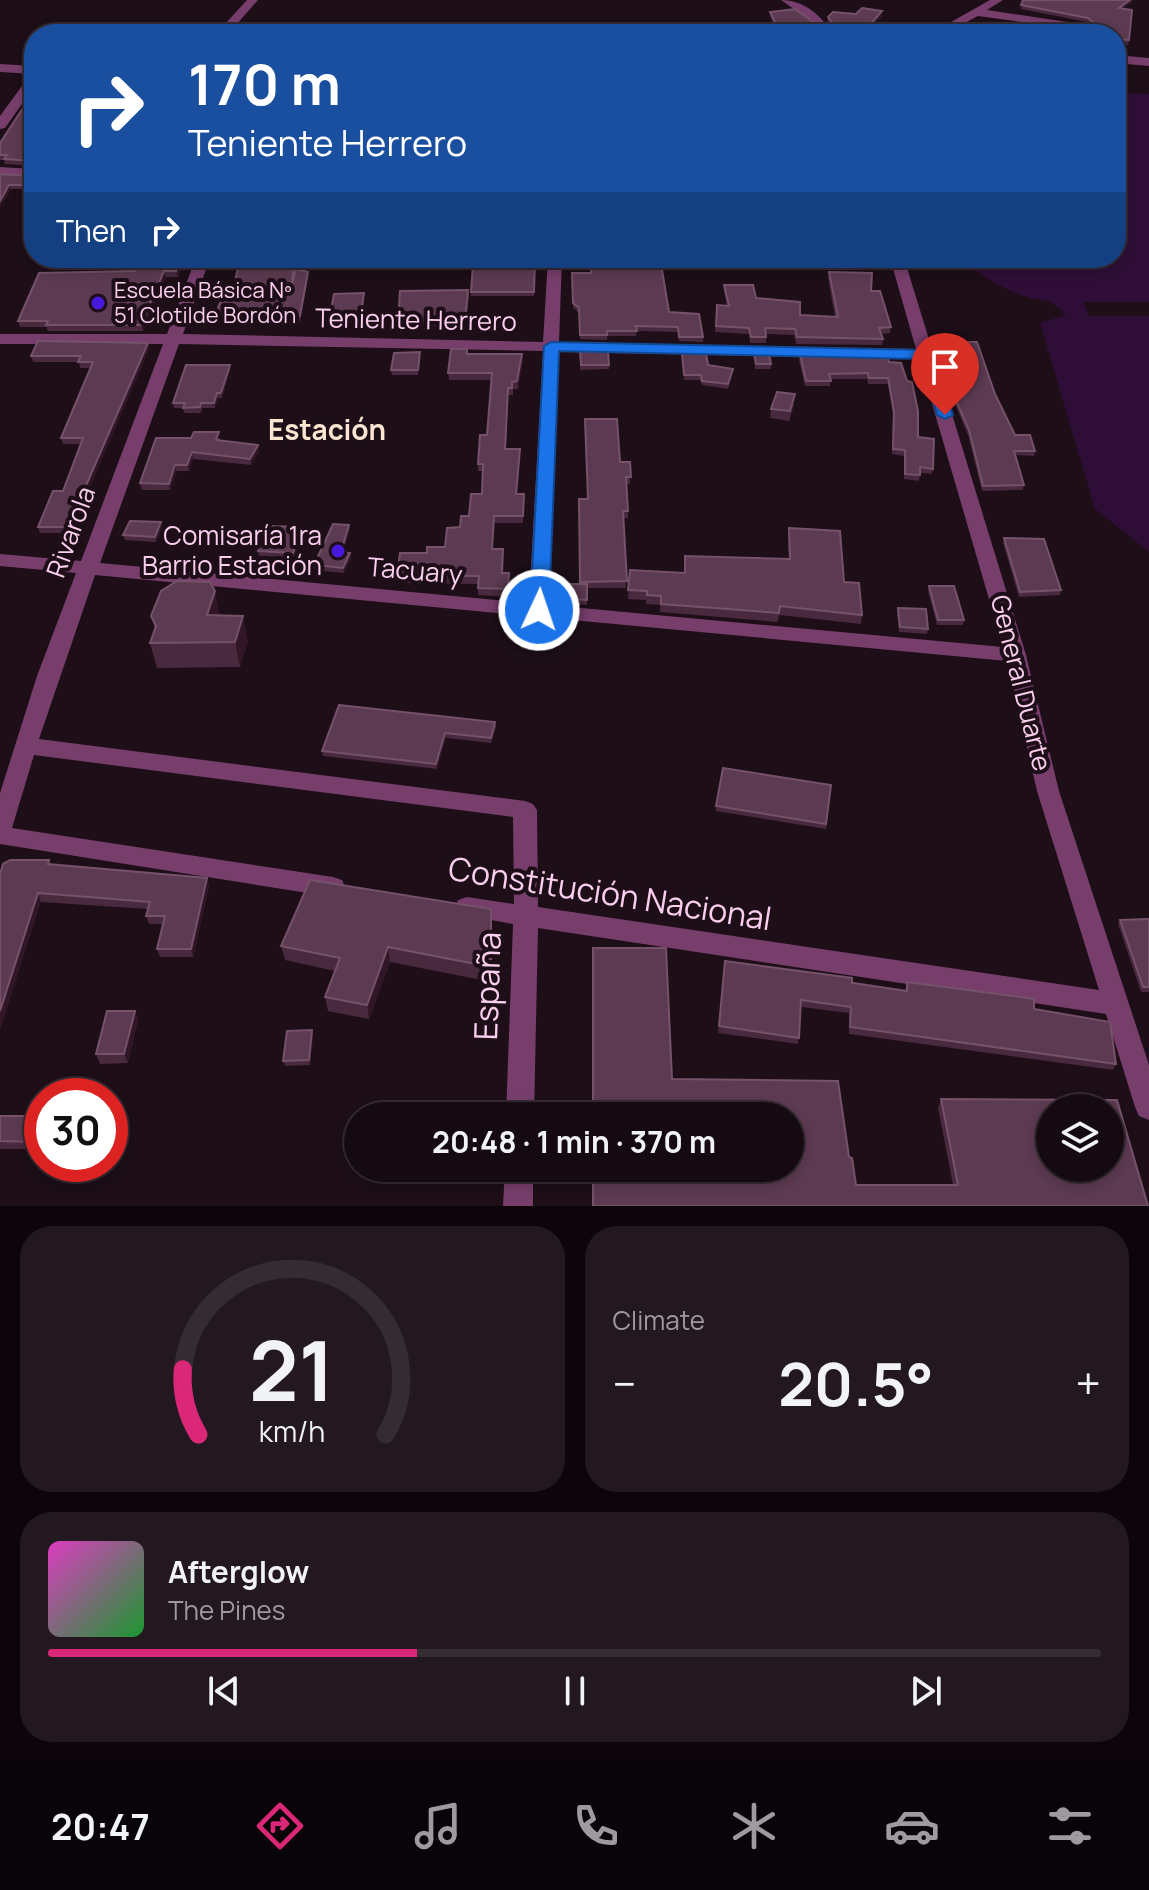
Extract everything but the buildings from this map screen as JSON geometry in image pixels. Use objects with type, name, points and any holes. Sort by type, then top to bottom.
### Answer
[{"type":"street","points":[[231,24],[253,0]]},
{"type":"street","points":[[786,0],[805,10],[821,24]]},
{"type":"street","points":[[954,24],[998,0]]},
{"type":"street","points":[[976,12],[1059,24]]},
{"type":"street","points":[[1126,60],[1149,62]]},
{"type":"street","points":[[0,68],[24,69]]},
{"type":"street","points":[[0,125],[24,92]]},
{"type":"street","points":[[0,171],[24,172]]},
{"type":"street","name":"Rivarola","points":[[0,829],[87,568],[199,268]]},
{"type":"street","points":[[539,610],[555,268]]},
{"type":"street","name":"General Duarte","points":[[900,268],[1016,655],[1048,791],[1149,1107]]},
{"type":"street","name":"Teniente Herrero","points":[[0,339],[173,339],[927,354]]},
{"type":"street","name":"Tacuary","points":[[0,560],[1016,655]]},
{"type":"street","name":"España","points":[[27,746],[525,810],[526,916],[520,1102]]},
{"type":"street","points":[[0,835],[356,890]]},
{"type":"street","name":"Constitución Nacional","points":[[449,904],[1116,1004]]},
{"type":"street","points":[[518,1206],[519,1182]]},
{"type":"shaded area","points":[[1126,93],[1149,94],[1149,302],[1083,302],[1089,316],[1149,316],[1149,552],[1095,509],[1040,323],[1066,315],[1050,302],[1021,295],[974,269],[1126,268]]},
{"type":"place","name":"Escuela Básica Nº 51 Clotilde Bordón","points":[[98,303]]},
{"type":"place","name":"Comisaría 1ra Barrio Estación","points":[[338,551]]},
{"type":"district","name":"Estación","points":[[327,430]]},
{"type":"route","points":[[539,610],[551,346],[927,354],[945,415]]}]
